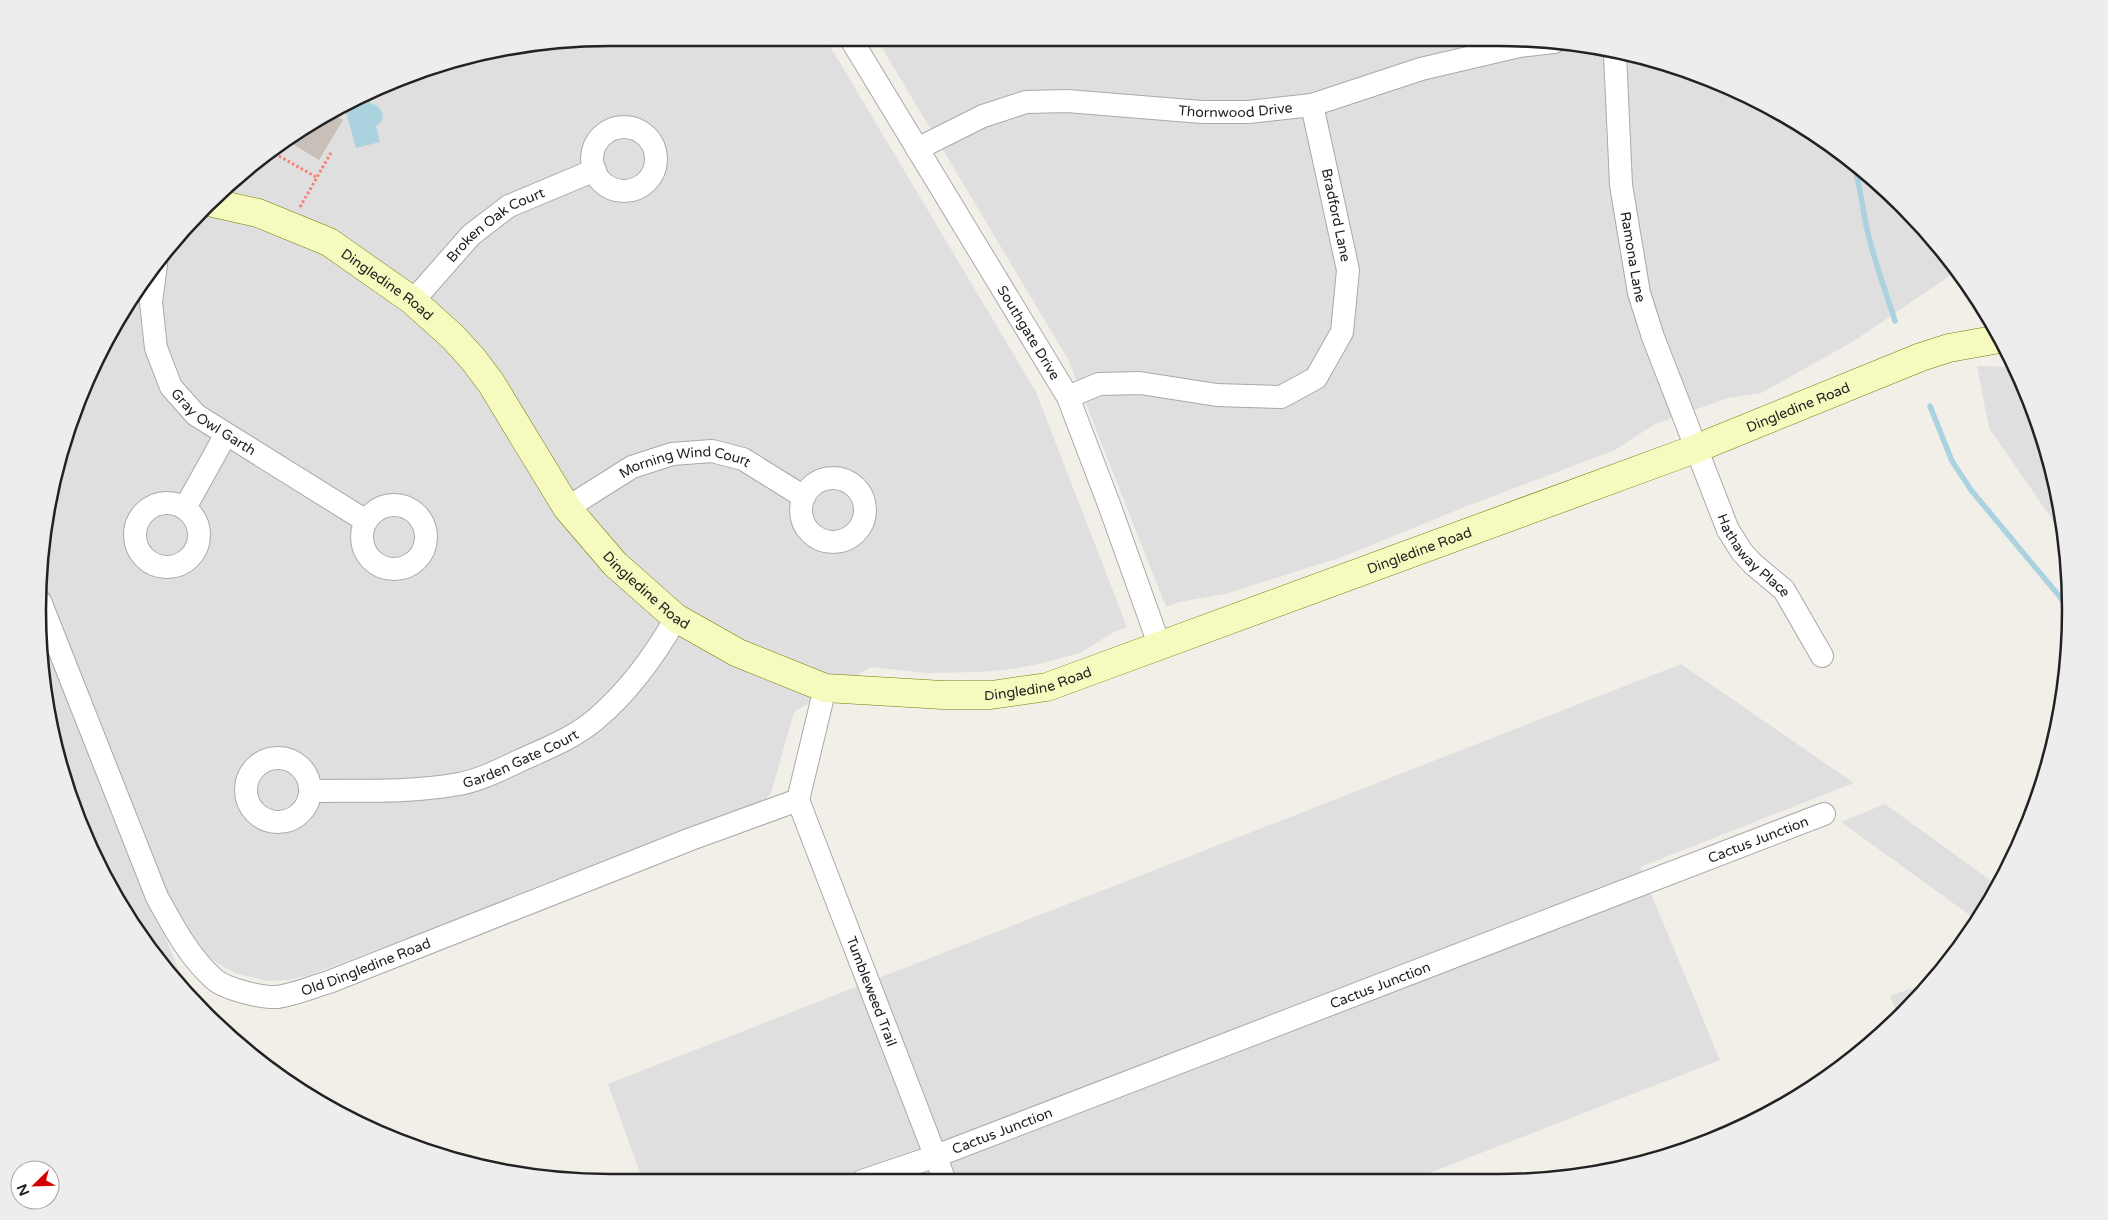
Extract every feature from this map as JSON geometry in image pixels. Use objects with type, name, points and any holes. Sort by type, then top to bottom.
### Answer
[{"type":"street","name":"Southgate Drive","points":[[855,46],[1068,397],[1160,647]]},
{"type":"street","name":"Thornwood Drive","points":[[917,149],[983,116],[1026,102],[1067,101],[1202,112],[1248,112],[1312,105],[1421,69],[1518,47]]},
{"type":"street","name":"Ramona Lane","points":[[1615,59],[1621,185],[1639,293],[1652,337],[1695,449]]},
{"type":"street","name":"Bradford Lane","points":[[1068,397],[1100,384],[1140,383],[1217,395],[1281,397],[1316,378],[1342,332],[1348,270],[1312,105]]},
{"type":"street","name":"Broken Oak Court","points":[[413,301],[471,235],[509,206],[595,170]]},
{"type":"street","name":"Dingledine Road","points":[[218,204],[258,213],[329,242],[413,301],[453,337],[491,383],[567,508],[614,564],[676,618],[738,654],[825,688],[944,695],[991,695],[1048,687],[1695,449],[1921,357],[1956,346],[1992,339]]},
{"type":"street","name":"Gray Owl Garth","points":[[154,279],[151,302],[156,348],[171,387],[196,415],[366,521]]},
{"type":"street","points":[[185,508],[226,434]]},
{"type":"street","name":"Hathaway Place","points":[[1695,449],[1728,530],[1742,552],[1753,564],[1784,590],[1822,656]]},
{"type":"street","name":"Morning Wind Court","points":[[567,508],[632,467],[672,454],[712,451],[743,459],[804,497]]},
{"type":"street","name":"Old Dingledine Road","points":[[46,618],[158,897],[178,937],[215,980],[257,995],[277,996],[320,985],[691,839],[798,800]]},
{"type":"street","name":"Garden Gate Court","points":[[310,791],[426,788],[460,784],[490,775],[542,751],[596,720],[632,682],[659,647],[676,618]]},
{"type":"street","points":[[798,800],[825,688]]},
{"type":"street","name":"Tumbleweed Trail","points":[[798,800],[942,1174]]},
{"type":"street","name":"Cactus Junction","points":[[883,1174],[936,1156],[1824,814]]},
{"type":"path","points":[[297,212],[332,151]]},
{"type":"path","points":[[279,156],[316,177]]},
{"type":"shaded area","points":[[830,46],[1036,392],[1127,627],[1114,632],[1080,653],[1011,669],[982,672],[926,673],[871,667],[794,712],[771,793],[762,803],[310,975],[288,980],[267,981],[235,973],[209,958],[181,926],[47,589],[51,536],[57,500],[65,464],[76,429],[104,361],[141,297],[163,267],[211,211],[238,186],[297,141],[361,104],[429,76],[464,65],[500,57],[573,47]]},
{"type":"shaded area","points":[[881,46],[1498,46],[1535,47],[1608,57],[1644,65],[1714,89],[1747,104],[1811,141],[1870,186],[1897,211],[1922,238],[1951,275],[1854,341],[1761,393],[1728,398],[1655,424],[1615,450],[1467,506],[1342,557],[1225,594],[1179,602],[1166,607],[1069,361]]},
{"type":"shaded area","points":[[1977,366],[2007,367],[2019,394],[2043,464],[2055,523],[1989,428]]},
{"type":"shaded area","points":[[47,647],[181,976],[141,923],[104,859],[89,826],[65,756],[51,684]]},
{"type":"shaded area","points":[[1681,664],[1854,783],[1640,867],[1720,1060],[1427,1174],[640,1174],[608,1084]]},
{"type":"shaded area","points":[[1885,804],[1992,881],[1971,916],[1841,822]]},
{"type":"shaded area","points":[[1919,985],[1896,1010],[1890,996]]},
{"type":"water","points":[[369,100],[370,103],[378,106],[383,114],[382,121],[376,126],[380,142],[356,148],[346,112]]},
{"type":"building","points":[[338,117],[343,120],[319,160],[293,144]]},
{"type":"waterway","points":[[1856,175],[1869,237],[1895,321]]},
{"type":"waterway","points":[[1930,406],[1952,461],[1971,490],[2062,599]]}]
